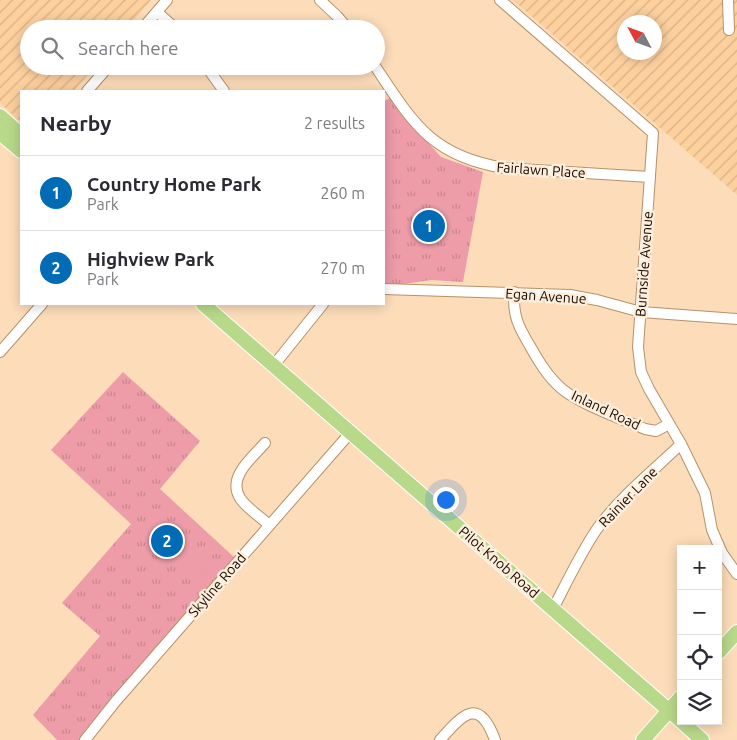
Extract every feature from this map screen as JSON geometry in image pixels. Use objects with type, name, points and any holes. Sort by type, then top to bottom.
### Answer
[{"type":"main road","points":[[0,116],[20,134]]},
{"type":"main road","points":[[0,134],[20,150]]},
{"type":"main road","name":"Pilot Knob Road","points":[[204,305],[677,717]]},
{"type":"main road","points":[[722,650],[736,636]]},
{"type":"main road","points":[[643,740],[677,701]]},
{"type":"main road","name":"Pilot Knob Road","points":[[685,725],[702,740]]},
{"type":"street","points":[[149,20],[167,0]]},
{"type":"street","points":[[320,0],[340,20]]},
{"type":"street","name":"Burnside Avenue","points":[[500,0],[654,133],[638,347],[642,372],[649,390],[681,444],[705,493],[712,530],[722,553],[737,574]]},
{"type":"street","points":[[728,0],[729,30]]},
{"type":"street","points":[[156,12],[165,20]]},
{"type":"street","points":[[88,90],[101,75]]},
{"type":"street","points":[[212,75],[223,90]]},
{"type":"street","name":"Fairlawn Place","points":[[381,75],[403,108],[422,131],[437,144],[463,158],[504,168],[650,177]]},
{"type":"street","name":"Egan Avenue","points":[[385,289],[570,295],[641,312],[737,319]]},
{"type":"street","name":"Inland Road","points":[[514,292],[513,303],[517,323],[542,367],[563,389],[579,399],[645,429],[656,431],[669,424]]},
{"type":"street","points":[[0,352],[41,305]]},
{"type":"street","points":[[274,365],[322,305]]},
{"type":"street","name":"Skyline Road","points":[[85,740],[93,728],[351,432]]},
{"type":"street","points":[[265,442],[240,472],[235,486],[241,499],[269,525]]},
{"type":"street","name":"Rainier Lane","points":[[553,609],[581,554],[598,527],[619,503],[681,444]]},
{"type":"street","points":[[440,740],[457,720],[466,714],[482,716],[495,740]]},
{"type":"shaded area","points":[[0,0],[151,0],[134,20],[20,20],[20,75],[87,75],[75,90],[20,90],[20,121],[0,103]]},
{"type":"shaded area","points":[[513,0],[737,0],[737,195]]},
{"type":"green space","points":[[392,97],[441,157],[483,172],[463,282],[431,280],[404,284],[385,284],[385,100]]},
{"type":"green space","points":[[123,372],[200,441],[160,489],[235,558],[86,729],[79,740],[57,740],[33,715],[100,636],[62,603],[131,524],[51,450]]},
{"type":"green space","points":[[176,541],[207,568],[195,582],[164,555]]},
{"type":"place","name":"Country Home Park","points":[[429,226]]},
{"type":"place","name":"Highview Park","points":[[167,541]]}]
